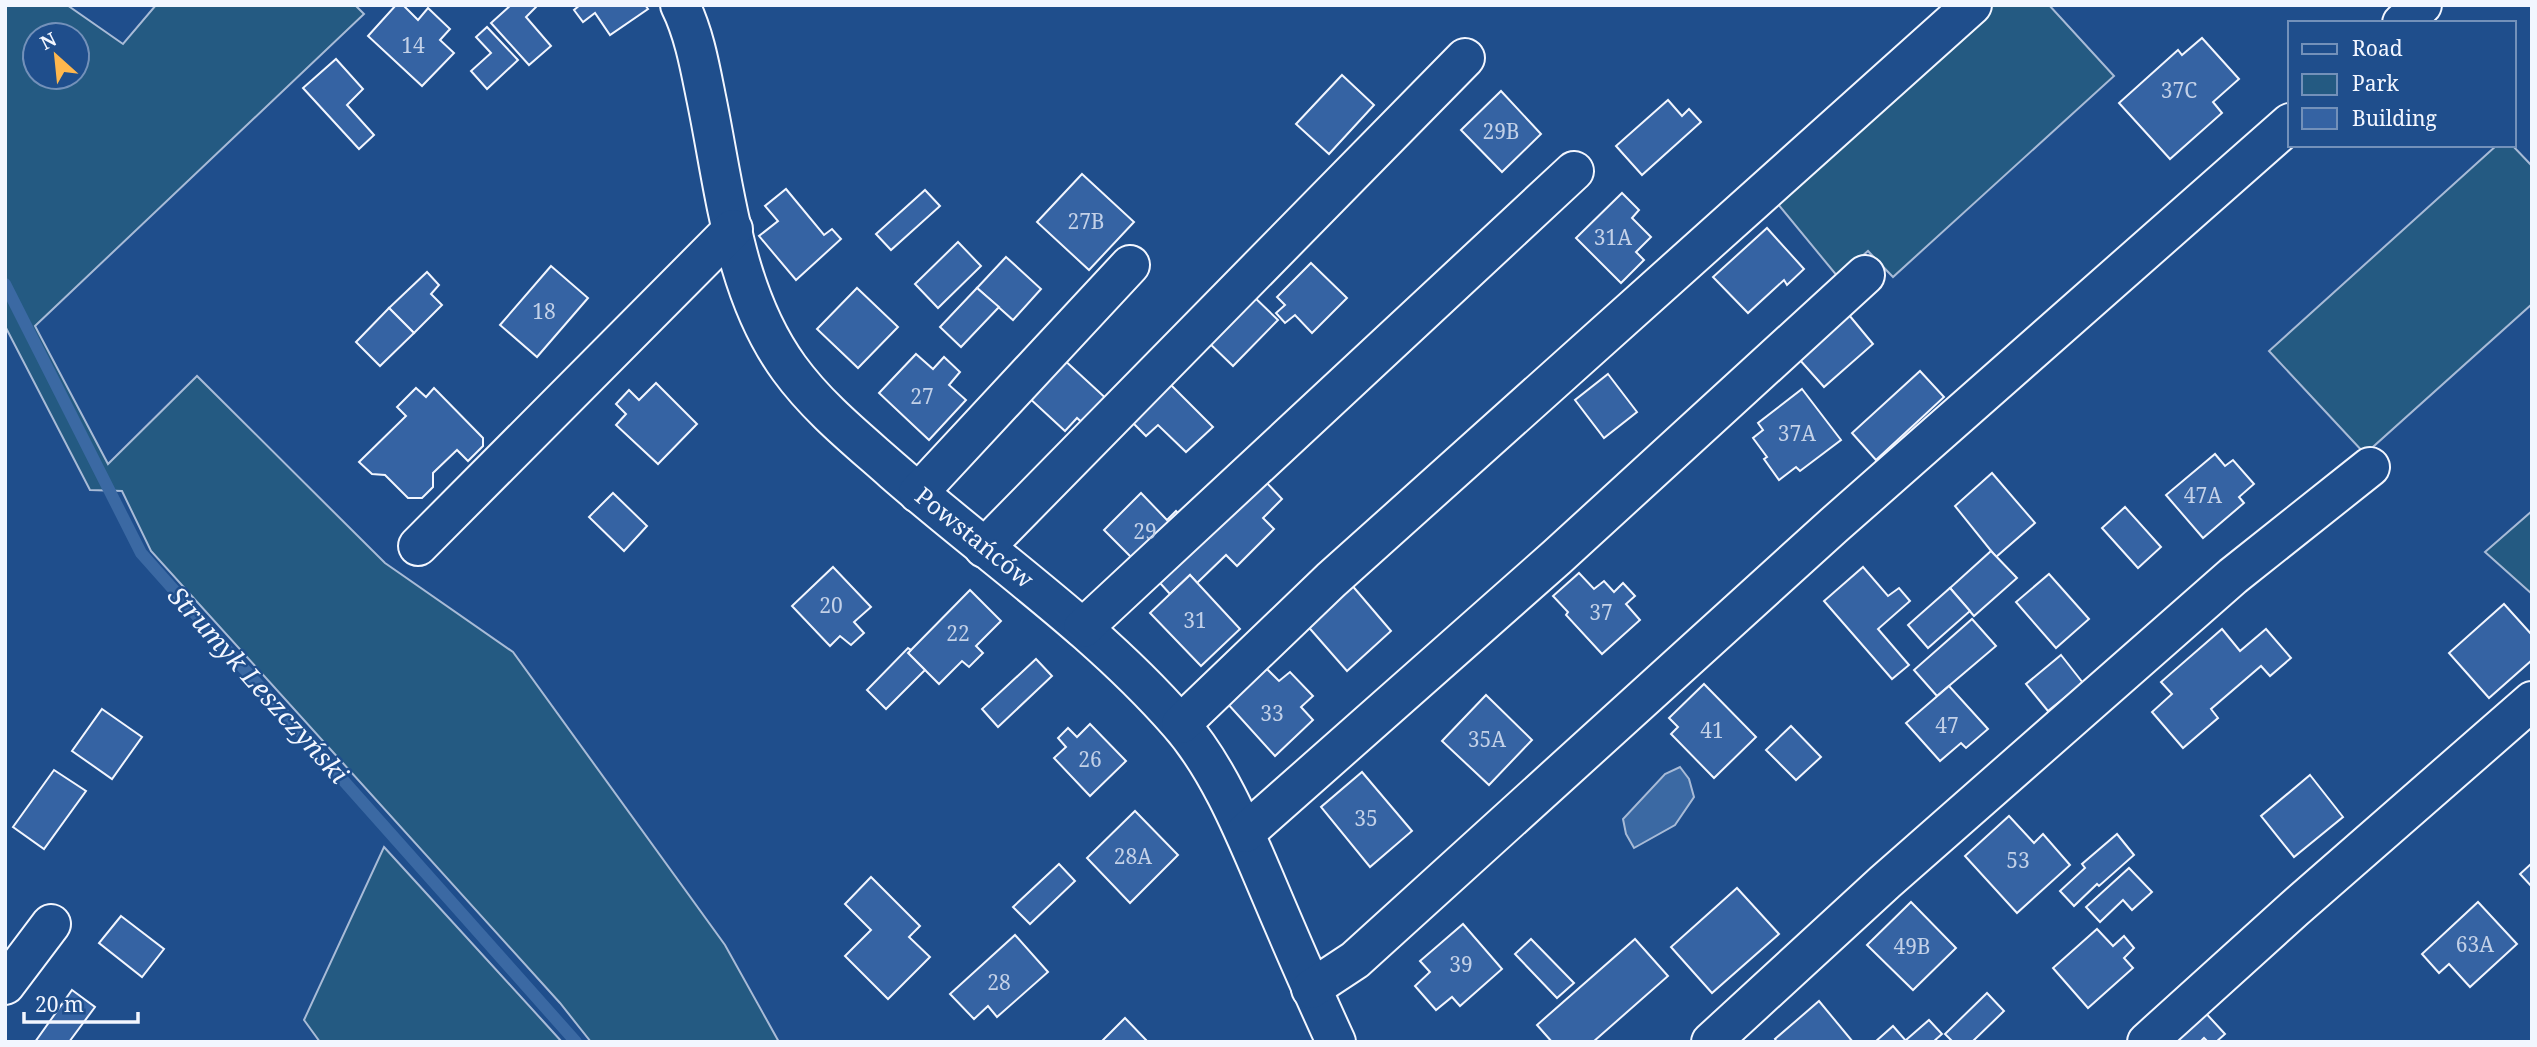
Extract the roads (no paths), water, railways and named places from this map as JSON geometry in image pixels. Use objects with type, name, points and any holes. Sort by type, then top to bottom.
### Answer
[{"type":"street","name":"Powstańców","points":[[680,5],[699,62],[739,262],[768,333],[788,368],[816,402],[919,493],[1115,655],[1181,724],[1208,765],[1245,833],[1336,1042]]},
{"type":"street","points":[[1181,724],[1331,580],[1972,5]]},
{"type":"street","points":[[2404,21],[2422,5]]},
{"type":"street","points":[[984,548],[1465,58]]},
{"type":"street","points":[[1311,989],[1355,960],[1833,526],[2288,125]]},
{"type":"street","points":[[1083,628],[1574,171]]},
{"type":"street","points":[[418,545],[733,229]]},
{"type":"street","points":[[919,493],[1130,265]]},
{"type":"street","points":[[1245,833],[1568,547],[1865,275]]},
{"type":"street","points":[[1711,1042],[1885,882],[2212,594],[2370,467]]},
{"type":"street","points":[[2147,1042],[2294,908],[2532,701]]},
{"type":"street","points":[[5,985],[51,924]]},
{"type":"waterway","name":"Strumyk Leszczyński","points":[[5,284],[141,553],[576,1042]]}]
